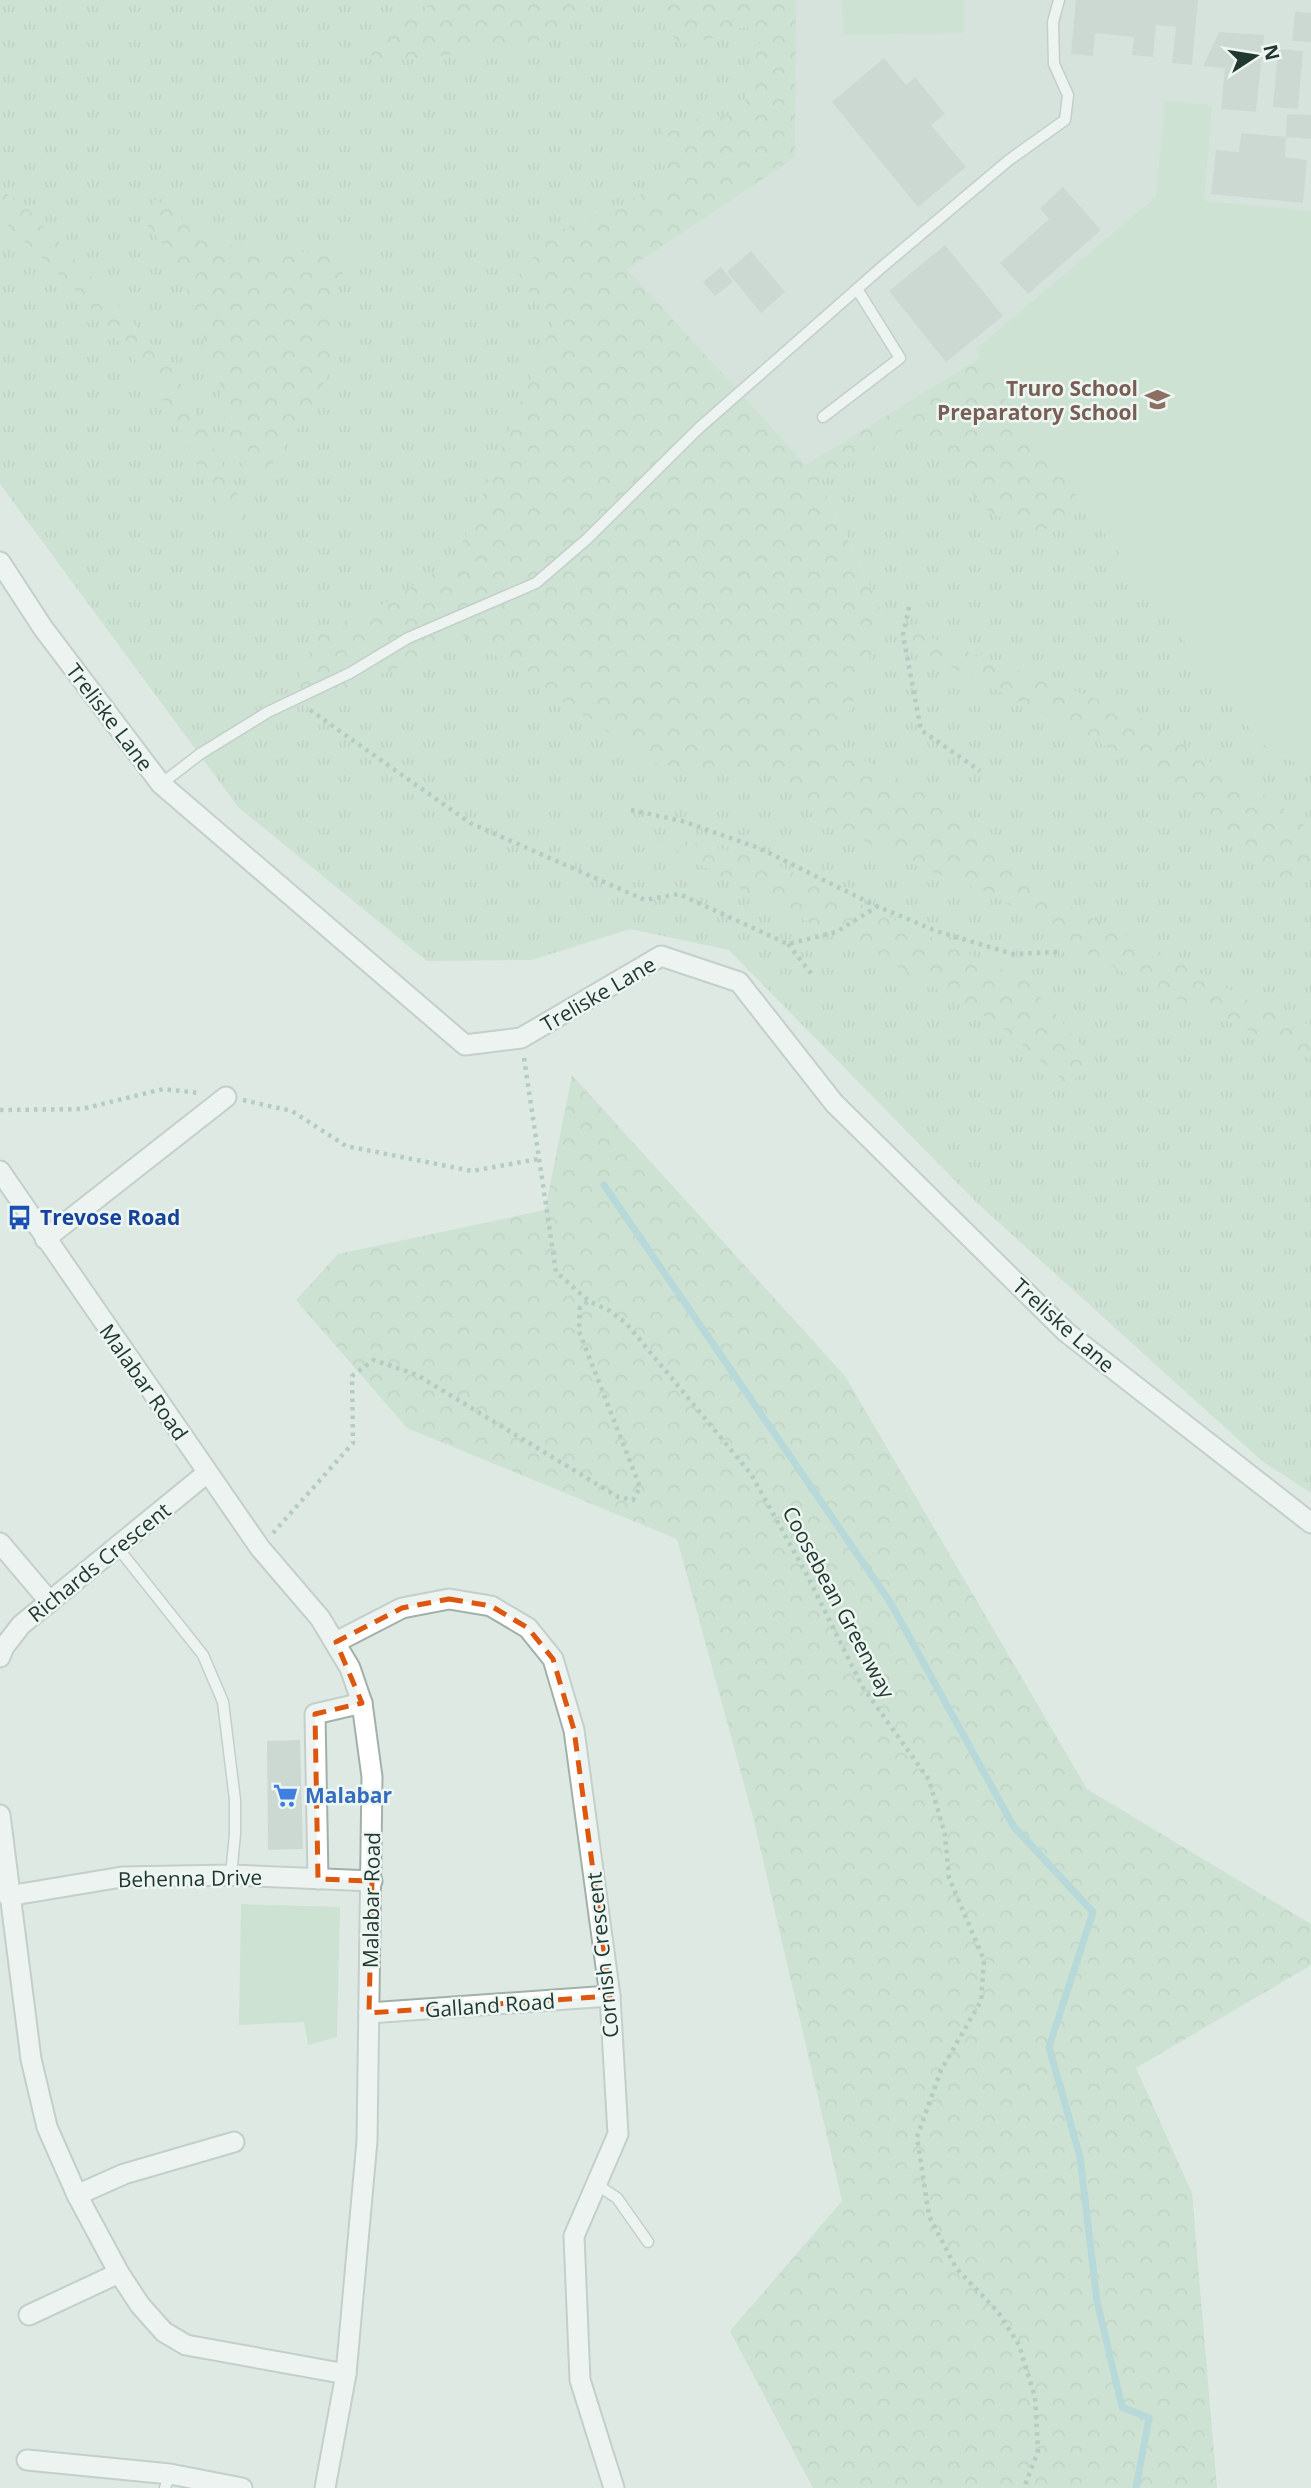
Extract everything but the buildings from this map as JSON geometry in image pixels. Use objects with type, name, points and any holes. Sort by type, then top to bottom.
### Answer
[{"type":"street","name":"Treliske Lane","points":[[0,562],[43,628],[161,784],[465,1045],[521,1038],[661,956],[739,982],[834,1103],[1066,1332],[1311,1523]]},
{"type":"street","points":[[45,1239],[226,1097]]},
{"type":"street","name":"Malabar Road","points":[[0,1171],[260,1548],[301,1593],[336,1642],[350,1668],[362,1703],[372,1777],[372,1881],[363,2210],[346,2374],[325,2488]]},
{"type":"street","name":"Richards Crescent","points":[[0,1657],[4,1647],[21,1625],[207,1473]]},
{"type":"street","points":[[0,1543],[50,1602]]},
{"type":"street","name":"Cornish Crescent","points":[[336,1642],[402,1608],[449,1599],[491,1605],[528,1628],[553,1659],[574,1730],[610,1996],[618,2134],[574,2236],[580,2380],[614,2488]]},
{"type":"street","points":[[318,1879],[315,1714],[362,1703]]},
{"type":"street","points":[[0,1815],[8,1896],[31,2059],[47,2127],[77,2195],[119,2273],[140,2305],[164,2332],[186,2345],[346,2374]]},
{"type":"street","name":"Behenna Drive","points":[[8,1896],[121,1877],[231,1875],[372,1881]]},
{"type":"street","name":"Galland Road","points":[[369,2013],[610,1996]]},
{"type":"street","points":[[77,2195],[124,2174],[234,2141]]},
{"type":"street","points":[[29,2315],[119,2273]]},
{"type":"street","points":[[27,2460],[168,2481],[242,2488]]},
{"type":"lane","points":[[161,784],[201,754],[295,699],[350,673],[408,638],[536,583],[587,539],[699,428],[857,289],[1009,160],[1065,120],[1068,95],[1054,64],[1053,22],[1059,0]]},
{"type":"lane","points":[[823,417],[900,358],[857,289]]},
{"type":"lane","points":[[118,1548],[198,1647],[223,1702],[234,1800],[235,1834],[231,1875]]},
{"type":"lane","points":[[596,2184],[617,2198],[648,2242]]},
{"type":"path","points":[[909,607],[903,635],[921,730],[980,771]]},
{"type":"path","points":[[295,699],[470,823],[645,900],[679,894],[788,944],[814,977]]},
{"type":"path","points":[[631,810],[682,821],[759,848],[936,931],[1013,954],[1057,952]]},
{"type":"path","points":[[788,944],[836,932],[878,906]]},
{"type":"path","name":"Coosebean Greenway","points":[[521,1038],[556,1272],[589,1301],[610,1311],[626,1323],[751,1474],[807,1575],[862,1686],[929,1780],[945,1834],[948,1878],[984,1960],[981,2001],[941,2070],[917,2137],[929,2216],[956,2268],[998,2312],[1019,2345],[1035,2397],[1038,2451],[1024,2488]]},
{"type":"path","points":[[0,1110],[82,1109],[163,1089],[226,1097],[292,1111],[346,1146],[472,1171],[538,1158]]},
{"type":"path","points":[[260,1548],[353,1443],[352,1376],[374,1360],[416,1376],[618,1497],[634,1500],[640,1487],[579,1331],[580,1307],[589,1301]]},
{"type":"highlighted area","points":[[449,1599],[491,1606],[528,1628],[553,1659],[574,1730],[610,1996],[369,2013],[372,1881],[318,1879],[315,1714],[362,1703],[336,1642],[402,1608]]},
{"type":"shaded area","name":"Truro School Preparatory School","points":[[791,0],[1311,0],[1311,772],[819,479],[625,267]]},
{"type":"green space","points":[[0,0],[791,0],[795,157],[557,314],[885,619],[819,479],[990,379],[1260,742],[1311,772],[1311,1493],[1262,1461],[976,1202],[729,950],[630,929],[532,960],[427,961],[238,807],[0,484]]},
{"type":"green space","points":[[440,0],[581,0],[566,31],[519,47],[382,62],[369,53],[381,35]]},
{"type":"green space","points":[[663,0],[796,0],[795,157],[627,269],[806,465],[982,357],[1311,772],[1260,742],[1080,499],[1064,522],[1037,532],[990,513],[957,476],[919,421],[819,479],[885,619],[836,745],[977,822],[1021,882],[1174,959],[1269,1012],[1311,1025],[1311,1058],[1183,1002],[1052,936],[996,895],[889,856],[829,819],[774,774],[658,765],[460,633],[420,658],[331,696],[298,689],[300,671],[321,631],[384,604],[455,560],[557,314],[536,304],[519,274],[555,232],[612,210],[665,182],[663,124],[742,113],[760,41],[746,26],[715,38],[682,44],[665,30]]},
{"type":"green space","points":[[842,0],[964,0],[964,33],[843,35]]},
{"type":"green space","points":[[1165,101],[1212,105],[1204,201],[1311,211],[1311,772],[1260,742],[990,379],[976,349],[1156,197]]},
{"type":"green space","points":[[0,189],[25,206],[111,297],[174,370],[243,505],[242,520],[234,523],[216,500],[153,382],[79,294],[0,218]]},
{"type":"green space","points":[[154,198],[217,244],[313,253],[360,244],[332,291],[332,366],[310,412],[266,472],[246,477],[227,438],[219,382],[178,264],[146,224]]},
{"type":"green space","points":[[913,631],[1131,712],[1276,803],[1311,831],[1311,879],[1307,882],[1276,882],[1185,793],[1117,752],[909,645]]},
{"type":"green space","points":[[647,833],[764,859],[1029,982],[1085,1050],[1086,1072],[1066,1083],[998,1024],[879,956],[748,893]]},
{"type":"green space","points":[[572,1075],[845,1376],[1087,1789],[1311,1924],[1311,1965],[1136,2068],[1192,2193],[1217,2488],[813,2488],[730,2331],[842,2201],[753,1817],[677,1539],[407,1428],[296,1300],[338,1254],[545,1210]]},
{"type":"green space","points":[[241,1904],[340,1907],[337,2037],[308,2045],[304,2022],[239,2025]]},
{"type":"waterway","points":[[604,1185],[890,1602],[1014,1827],[1093,1912],[1049,2047],[1080,2157],[1097,2301],[1122,2407],[1149,2418],[1136,2488]]},
{"type":"place","name":"Truro School Preparatory School","points":[[1158,400]]},
{"type":"place","name":"Trevose Road","points":[[20,1217]]},
{"type":"place","name":"Malabar","points":[[285,1795]]}]
